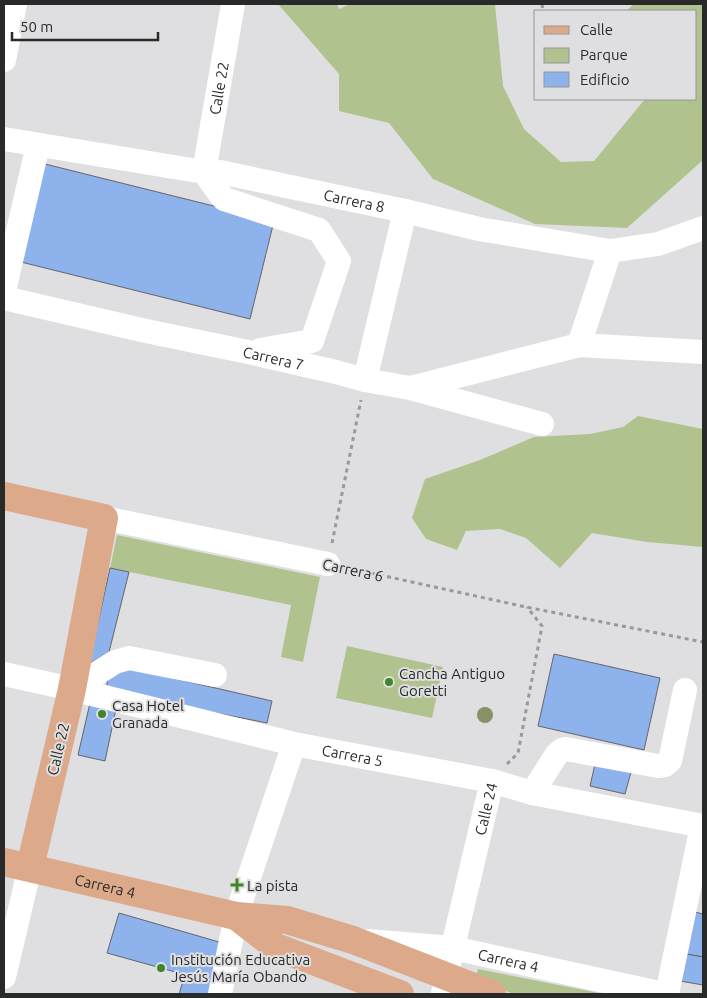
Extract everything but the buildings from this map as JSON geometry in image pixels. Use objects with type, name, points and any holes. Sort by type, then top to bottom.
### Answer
[{"type":"main road","name":"Carrera 6","points":[[4,496],[104,518]]},
{"type":"main road","name":"Calle 22","points":[[30,867],[72,689],[104,518]]},
{"type":"main road","name":"Carrera 4","points":[[4,862],[236,916],[287,920],[353,940],[444,985],[492,994]]},
{"type":"main road","name":"Carrera 4","points":[[236,916],[276,947],[400,994]]},
{"type":"street","points":[[4,60],[15,4]]},
{"type":"street","name":"Calle 22","points":[[204,172],[233,4]]},
{"type":"street","name":"Carrera 8","points":[[4,139],[204,172],[220,172],[479,228],[610,251],[658,244],[703,228]]},
{"type":"street","points":[[4,291],[38,144]]},
{"type":"street","points":[[204,172],[224,199],[319,230],[339,261],[312,341],[248,352]]},
{"type":"street","points":[[658,244],[703,210]]},
{"type":"street","points":[[365,380],[406,211]]},
{"type":"street","points":[[579,345],[610,251]]},
{"type":"street","name":"Carrera 7","points":[[4,298],[365,380],[410,388],[542,424]]},
{"type":"street","points":[[410,388],[579,345],[703,352]]},
{"type":"street","name":"Carrera 6","points":[[104,518],[328,564]]},
{"type":"street","points":[[72,689],[115,662],[129,658],[215,675]]},
{"type":"street","name":"Carrera 5","points":[[4,674],[294,744],[492,782],[532,792],[703,826]]},
{"type":"street","points":[[532,792],[557,754],[566,749],[658,766],[665,765],[670,761],[686,690]]},
{"type":"street","points":[[220,994],[236,916],[294,744]]},
{"type":"street","name":"Calle 24","points":[[444,985],[492,782]]},
{"type":"street","points":[[666,994],[703,826]]},
{"type":"street","name":"Calle 22","points":[[4,977],[30,867]]},
{"type":"street","name":"Carrera 4","points":[[353,940],[453,948],[666,994]]},
{"type":"path","points":[[328,564],[365,380]]},
{"type":"path","name":"Carrera 6","points":[[328,564],[526,607],[703,642]]},
{"type":"path","name":"Calle 24","points":[[492,782],[518,753],[542,626],[526,607]]},
{"type":"green space","points":[[278,4],[337,4],[339,9],[350,4],[495,4],[503,86],[524,129],[561,162],[594,161],[644,100],[697,100],[697,10],[627,10],[634,4],[703,4],[703,160],[627,228],[535,224],[433,179],[389,123],[339,111],[339,74]]},
{"type":"green space","points":[[638,416],[703,429],[703,547],[647,542],[592,533],[560,568],[526,538],[500,529],[466,531],[457,550],[426,539],[412,518],[425,479],[480,460],[534,437],[590,434],[623,427]]},
{"type":"green space","points":[[117,535],[320,577],[303,662],[281,657],[291,605],[110,568]]},
{"type":"green space","name":"Cancha Antiguo Goretti","points":[[347,646],[443,667],[432,718],[336,698]]},
{"type":"green space","points":[[478,969],[604,994],[514,994],[475,979]]},
{"type":"place","name":"Cancha Antiguo Goretti","points":[[389,682]]},
{"type":"place","name":"Casa Hotel Granada","points":[[102,714]]},
{"type":"place","name":"La pista","points":[[237,885]]},
{"type":"place","name":"Institución Educativa Jesús María Obando","points":[[161,968]]}]
